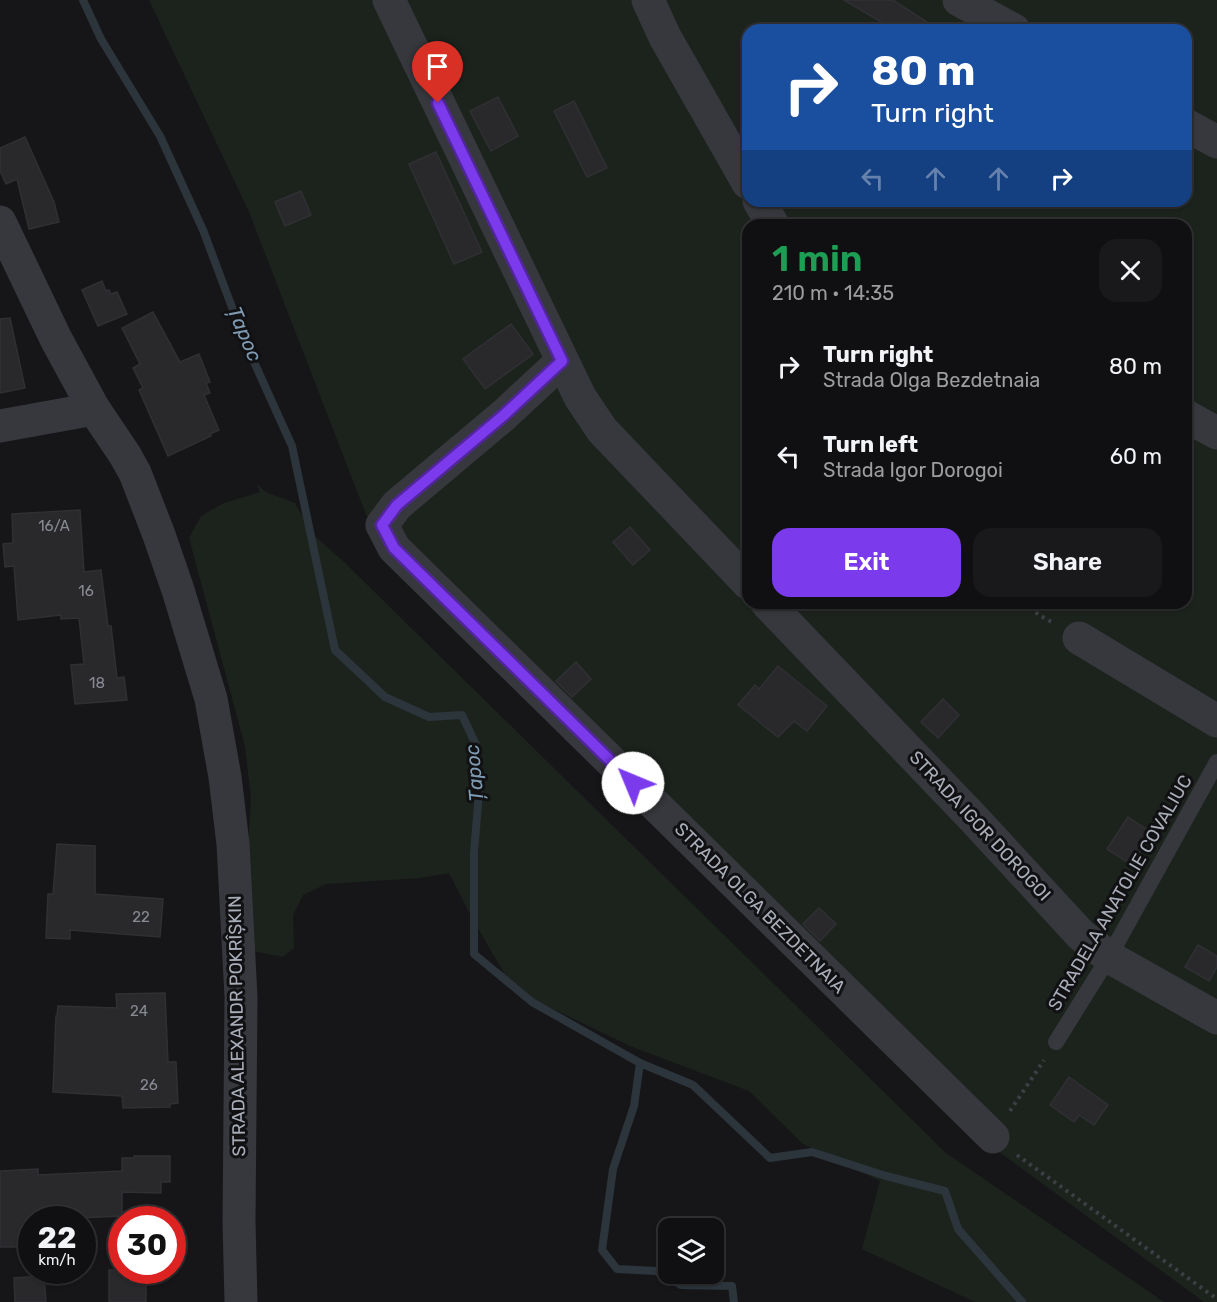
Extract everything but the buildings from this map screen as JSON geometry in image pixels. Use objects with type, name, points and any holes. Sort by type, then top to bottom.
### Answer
[{"type":"street","points":[[389,0],[580,397],[602,430],[742,577]]},
{"type":"street","points":[[648,0],[665,37],[742,172]]},
{"type":"street","points":[[959,0],[1003,24]]},
{"type":"street","points":[[1192,128],[1217,142]]},
{"type":"street","name":"STRADA ALEXANDR POKRÎȘKIN","points":[[0,222],[47,321],[94,409],[135,472],[178,590],[211,699],[225,777],[233,844],[241,997],[239,1222],[241,1302]]},
{"type":"street","name":"STRADA OLGA BEZDETNAIA","points":[[562,361],[504,415],[397,505],[382,525],[394,548],[993,1137]]},
{"type":"street","points":[[0,426],[94,409]]},
{"type":"street","points":[[1192,419],[1217,433]]},
{"type":"street","name":"STRADA IGOR DOROGOI","points":[[774,609],[1081,935],[1109,957],[1217,1018]]},
{"type":"street","points":[[1079,638],[1217,721]]},
{"type":"lane","name":"STRADELA ANATOLIE COVALIUC","points":[[1056,1042],[1109,957],[1217,762]]},
{"type":"path","points":[[1056,1042],[993,1137],[1217,1299]]},
{"type":"shaded area","points":[[149,0],[1217,0],[1217,1302],[1204,1302],[976,1135],[379,548],[249,212]]},
{"type":"shaded area","points":[[256,483],[266,492],[295,503],[307,529],[344,562],[946,1153],[1164,1302],[975,1302],[862,1249],[880,1181],[803,1144],[749,1091],[630,1046],[514,990],[449,873],[420,878],[326,884],[303,895],[293,915],[294,948],[283,957],[247,950],[251,798],[245,746],[189,538],[201,516],[224,503],[260,492]]},
{"type":"waterway","name":"Țapoc","points":[[83,0],[101,39],[160,136],[203,230],[245,342],[292,446],[335,650],[385,697],[429,717],[462,715],[476,745],[479,792],[474,853],[474,954],[532,1002],[640,1063],[634,1106],[613,1169],[602,1250],[617,1269],[656,1271],[681,1285],[732,1286],[734,1302]]},
{"type":"waterway","points":[[640,1063],[693,1085],[770,1158],[812,1152],[886,1176],[945,1191],[958,1229],[1022,1302]]},
{"type":"route","points":[[438,103],[562,361],[504,415],[397,505],[382,525],[394,548],[633,783]]}]
